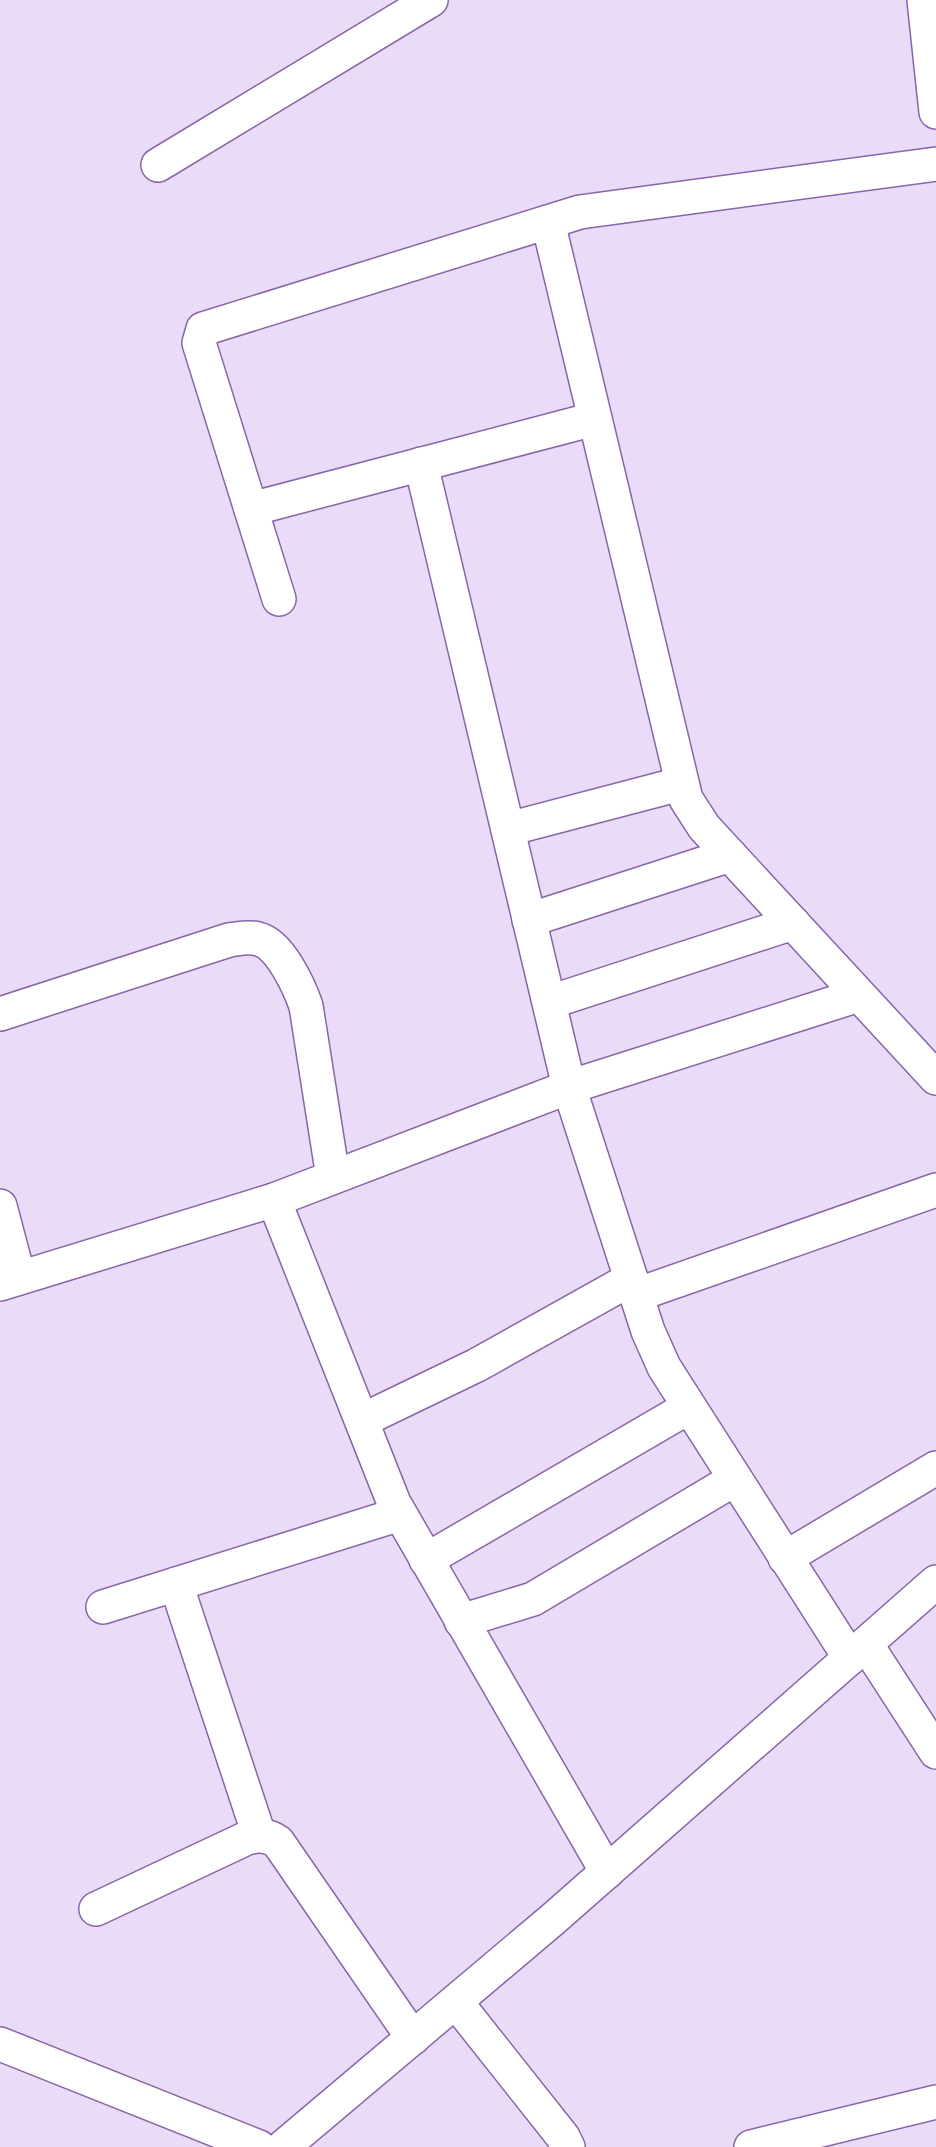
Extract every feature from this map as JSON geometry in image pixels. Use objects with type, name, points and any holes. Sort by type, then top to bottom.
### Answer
[{"type":"street","points":[[158,165],[431,0]]},
{"type":"street","points":[[924,0],[936,112]]},
{"type":"street","points":[[279,599],[199,343],[200,331],[548,222],[600,208],[936,164]]},
{"type":"street","points":[[548,222],[680,784],[694,814],[936,1078]]},
{"type":"street","points":[[251,508],[594,419]]},
{"type":"street","points":[[422,464],[569,1087],[633,1287],[664,1367],[785,1558],[936,1752]]},
{"type":"street","points":[[508,829],[680,784]]},
{"type":"street","points":[[530,920],[730,855]]},
{"type":"street","points":[[549,1002],[792,923]]},
{"type":"street","points":[[0,1014],[229,940],[259,939],[274,948],[300,987],[306,1006],[333,1177]]},
{"type":"street","points":[[0,1206],[10,1281],[274,1200],[569,1087],[859,995]]},
{"type":"street","points":[[363,1420],[633,1287],[936,1190]]},
{"type":"street","points":[[274,1200],[400,1514],[607,1872]]},
{"type":"street","points":[[426,1560],[689,1407]]},
{"type":"street","points":[[785,1558],[936,1468]]},
{"type":"street","points":[[461,1621],[533,1599],[735,1479]]},
{"type":"street","points":[[103,1607],[400,1514]]},
{"type":"street","points":[[283,2147],[607,1872],[936,1582]]},
{"type":"street","points":[[176,1584],[259,1835]]},
{"type":"street","points":[[96,1909],[247,1838],[259,1835],[271,1837],[278,1842],[413,2038]]},
{"type":"street","points":[[456,2002],[568,2147]]},
{"type":"street","points":[[0,2044],[259,2147]]},
{"type":"street","points":[[751,2147],[936,2102]]}]
